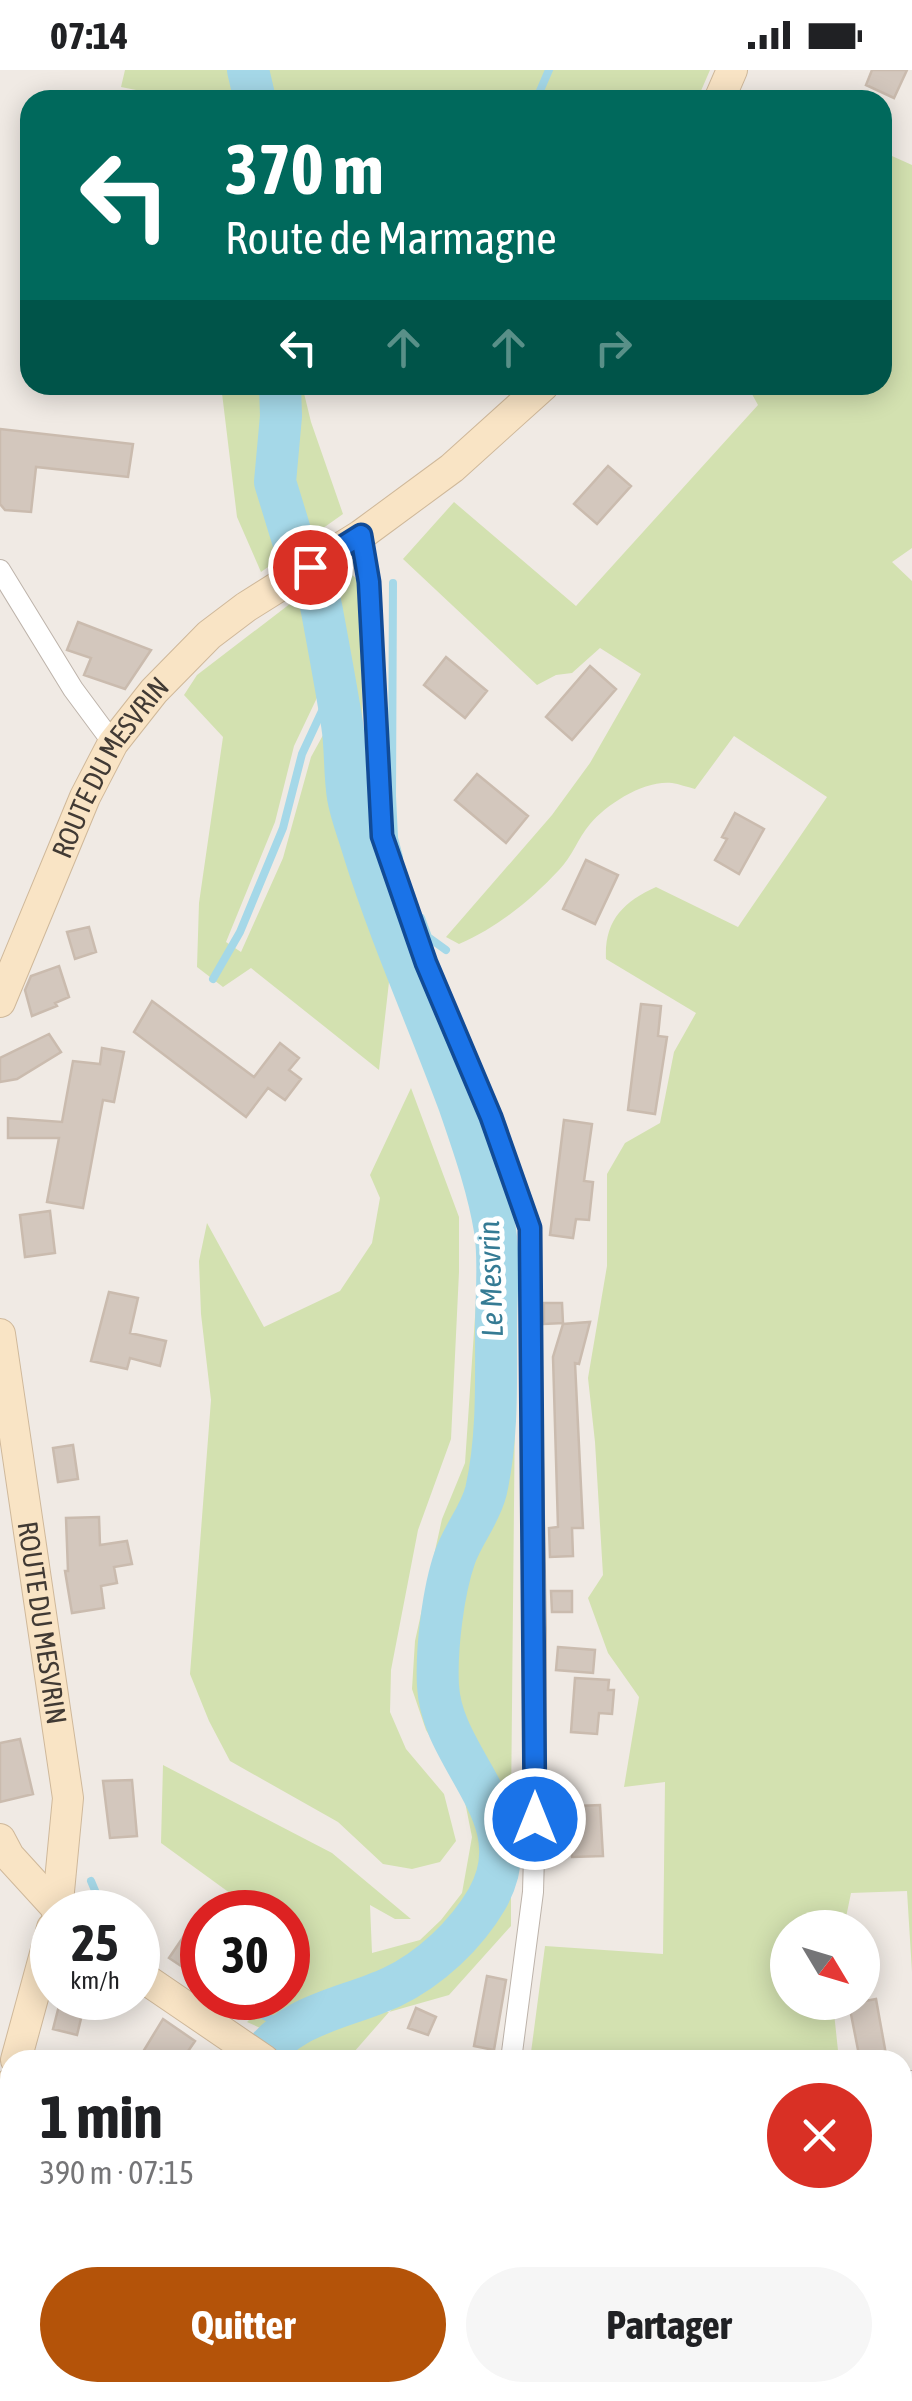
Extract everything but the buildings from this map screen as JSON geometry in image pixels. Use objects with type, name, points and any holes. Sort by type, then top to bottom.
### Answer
[{"type":"main road","name":"ROUTE DU MESVRIN","points":[[0,1002],[54,866],[113,744],[154,691],[210,635],[361,535],[452,468],[533,395]]},
{"type":"main road","name":"ROUTE DU MESVRIN","points":[[0,1334],[68,1798],[59,1890]]},
{"type":"main road","points":[[0,1839],[36,1890]]},
{"type":"main road","points":[[160,1989],[249,2050]]},
{"type":"main road","name":"ROUTE DU MESVRIN","points":[[19,2050],[30,2011]]},
{"type":"street","points":[[361,535],[369,582],[382,836],[426,963],[491,1117],[530,1228],[536,1629],[534,1874],[511,2050]]},
{"type":"street","points":[[0,570],[113,744]]},
{"type":"green space","points":[[125,70],[710,70],[701,90],[121,87]]},
{"type":"green space","points":[[892,156],[912,165],[912,548],[892,562],[912,581],[912,1972],[907,1891],[851,1893],[848,1910],[770,1910],[770,2020],[835,2020],[838,2050],[531,2050],[545,1946],[663,1954],[665,1782],[624,1787],[639,1697],[608,1653],[588,1598],[603,1575],[588,1378],[607,1266],[607,1174],[625,1143],[660,1123],[674,1052],[696,1013],[606,959],[608,934],[625,906],[656,887],[738,927],[827,797],[734,736],[695,789],[661,783],[616,801],[586,829],[564,865],[513,912],[459,944],[446,937],[552,815],[590,763],[641,674],[600,648],[572,673],[556,675],[537,685],[403,559],[454,502],[576,606],[758,405],[752,395],[892,395]]},
{"type":"green space","points":[[222,395],[304,395],[343,514],[261,572],[237,517]]},
{"type":"green space","points":[[349,572],[360,582],[364,814],[327,584]]},
{"type":"green space","points":[[295,600],[313,611],[324,683],[294,746],[275,822],[226,942],[241,952],[283,858],[311,757],[334,715],[327,786],[353,874],[384,945],[389,982],[379,1070],[251,968],[223,987],[197,967],[199,903],[223,737],[184,695],[197,675]]},
{"type":"green space","points":[[411,1088],[459,1217],[451,1439],[418,1530],[391,1670],[390,1712],[406,1749],[444,1794],[456,1841],[440,1862],[412,1869],[383,1864],[338,1822],[230,1761],[190,1674],[211,1400],[199,1261],[207,1223],[264,1327],[340,1291],[372,1243],[380,1198],[370,1175]]},
{"type":"green space","points":[[480,1244],[487,1255],[485,1403],[474,1503],[451,1538],[432,1667],[435,1702],[453,1754],[480,1802],[487,1874],[474,1902],[423,1954],[384,1977],[335,1993],[310,2007],[310,1890],[226,1890],[161,1843],[163,1765],[332,1853],[411,1919],[395,1919],[370,1905],[372,1953],[420,1940],[441,1920],[462,1893],[472,1837],[463,1792],[426,1730],[412,1689],[415,1641],[442,1519],[465,1463]]},
{"type":"green space","points":[[504,1389],[515,1404],[511,1807],[496,1789],[463,1729],[448,1689],[460,1566],[492,1496]]},
{"type":"green space","points":[[511,1888],[511,1926],[449,1995],[389,2012],[473,1939]]},
{"type":"green space","points":[[361,2008],[389,2012],[356,2050],[285,2049]]},
{"type":"green space","points":[[249,2020],[287,2020],[267,2031]]},
{"type":"waterway","name":"Le Mesvrin","points":[[248,70],[253,90]]},
{"type":"waterway","points":[[540,90],[549,70]]},
{"type":"waterway","name":"Le Mesvrin","points":[[267,2050],[302,2022],[392,1987],[446,1950],[487,1899],[499,1869],[500,1842],[482,1790],[443,1714],[438,1686],[447,1586],[458,1549],[483,1500],[493,1451],[498,1266],[495,1230],[459,1104],[386,916],[351,811],[342,724],[319,597],[298,557],[275,482],[280,395]]},
{"type":"waterway","points":[[393,583],[392,796],[399,857]]},
{"type":"waterway","points":[[213,979],[240,932],[283,828],[302,754],[335,683]]},
{"type":"waterway","points":[[421,918],[428,937],[446,950]]},
{"type":"waterway","points":[[91,1881],[95,1890]]},
{"type":"waterway","points":[[273,2020],[291,2028]]},
{"type":"route","points":[[310,567],[361,535],[369,582],[382,836],[426,963],[491,1117],[530,1228],[535,1819]]}]
